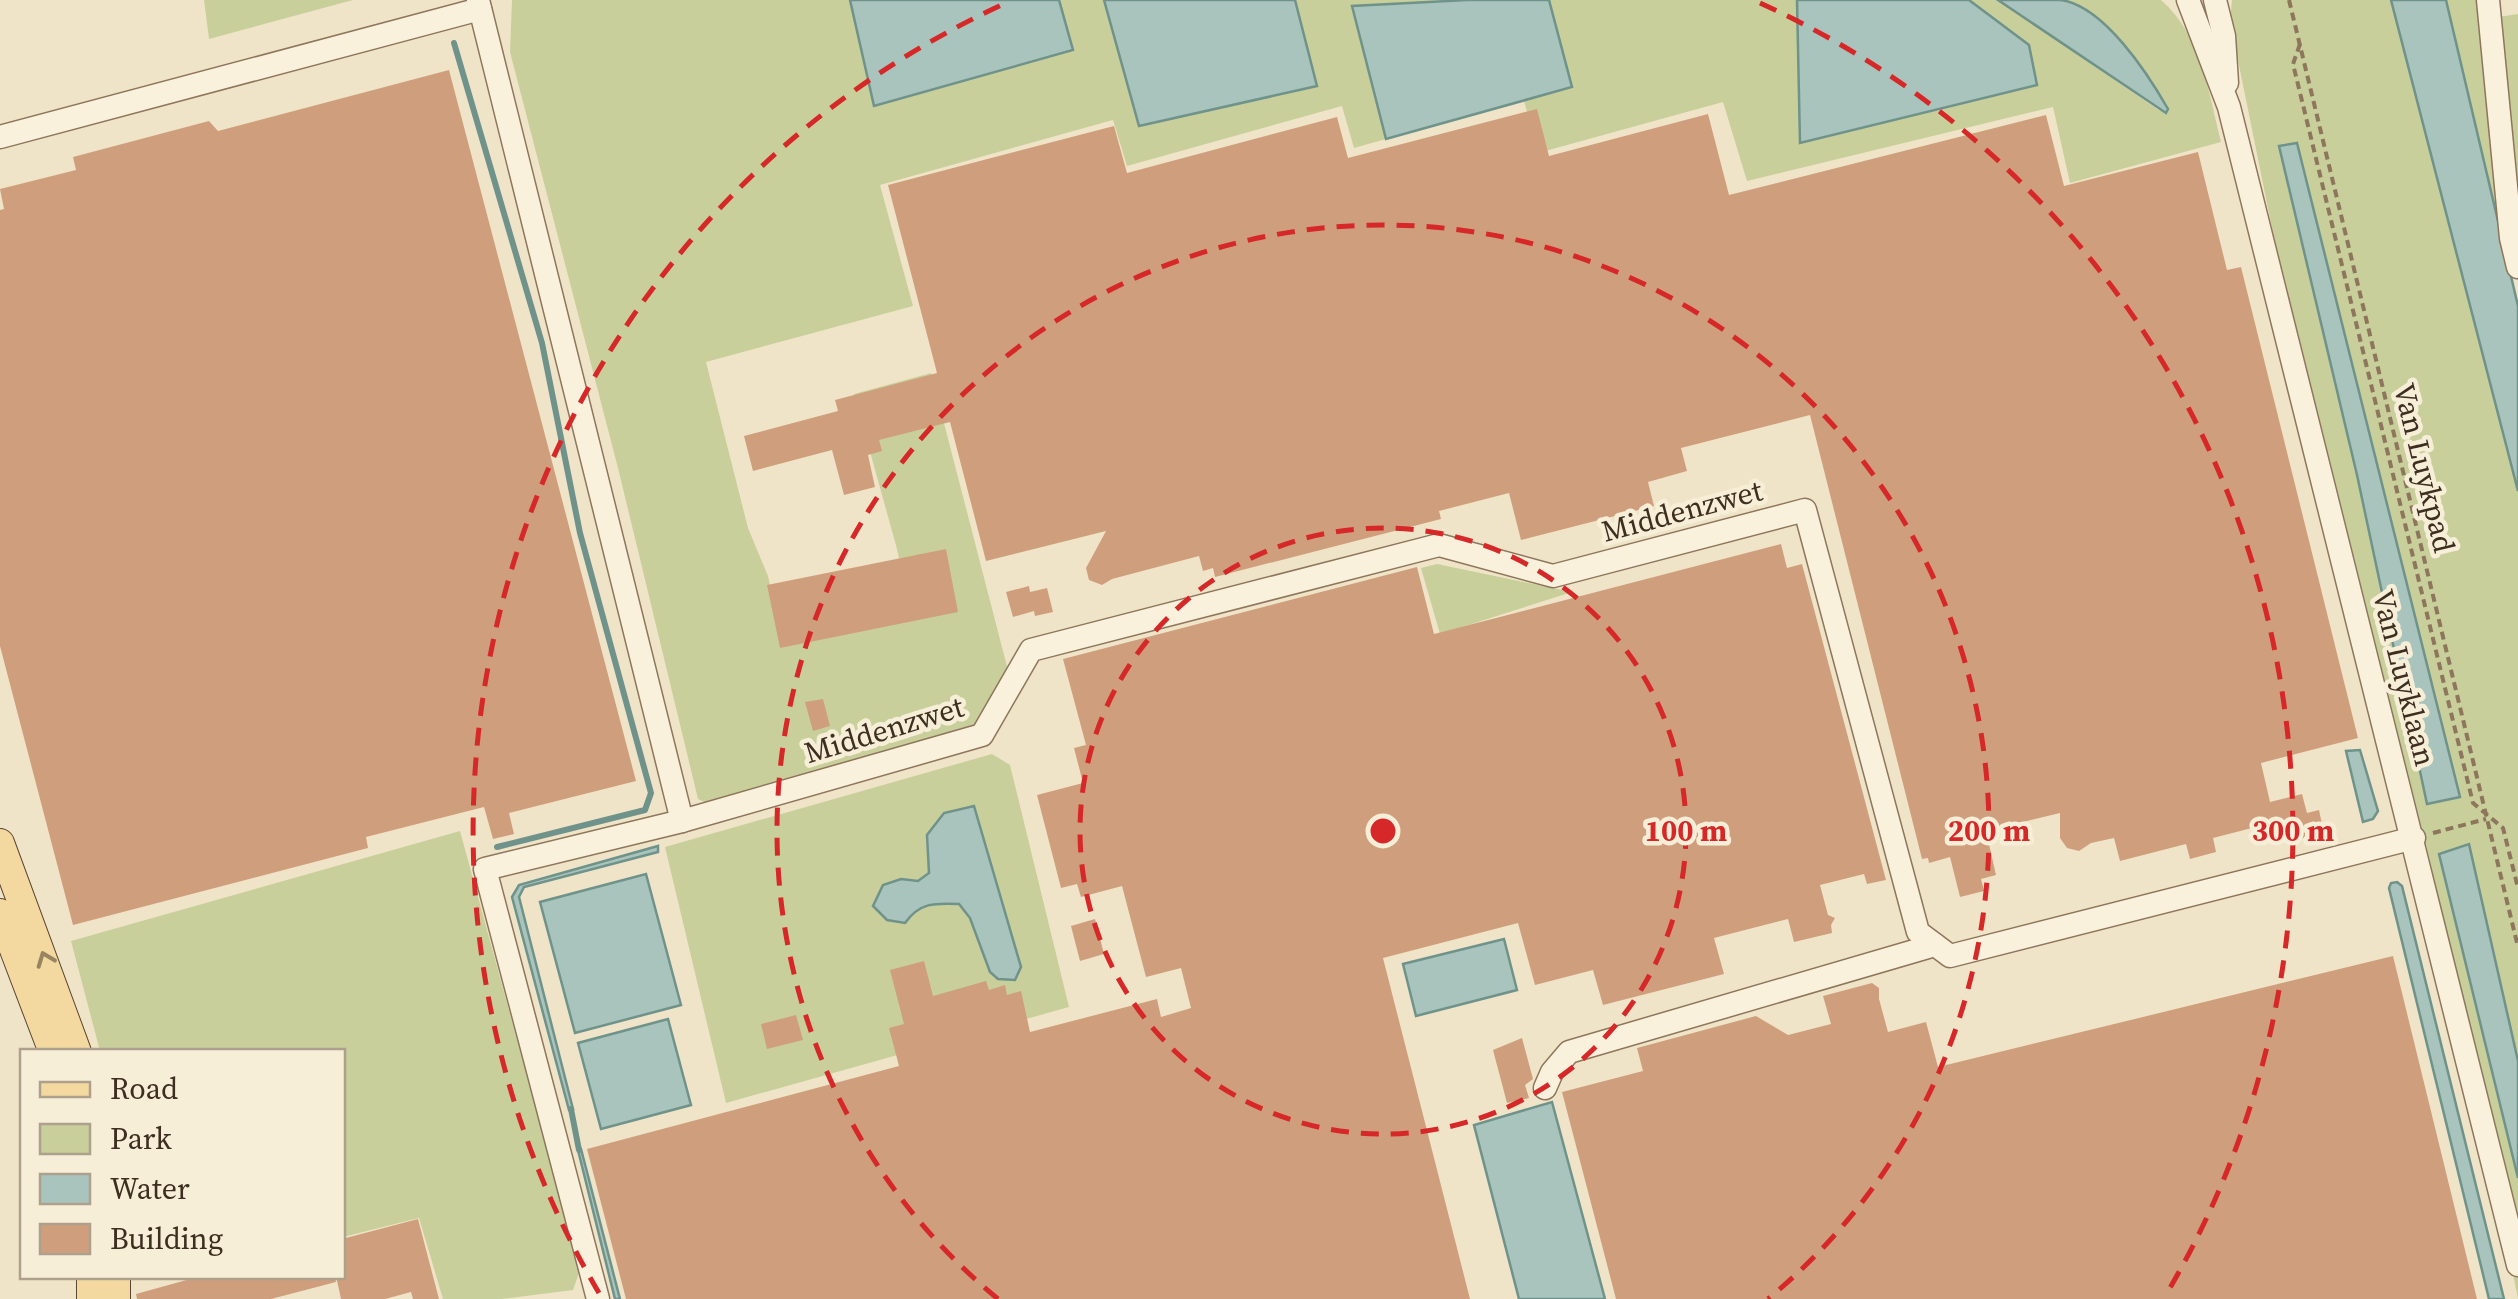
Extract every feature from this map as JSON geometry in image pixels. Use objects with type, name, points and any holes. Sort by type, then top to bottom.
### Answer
[{"type":"main road","points":[[0,843],[76,1049]]},
{"type":"main road","points":[[0,913],[52,1049]]},
{"type":"street","name":"Van Luyklaan","points":[[2188,0],[2229,107],[2518,1265]]},
{"type":"street","name":"Van Luyklaan","points":[[2215,0],[2224,36],[2229,107]]},
{"type":"street","points":[[2488,0],[2511,238],[2518,267]]},
{"type":"street","points":[[0,136],[479,5],[682,822]]},
{"type":"street","name":"Middenzwet","points":[[592,1298],[485,870],[682,822],[982,735],[1031,650],[1439,545],[1552,576],[1805,510],[1918,932],[1936,945]]},
{"type":"street","points":[[1545,1088],[1552,1072],[1569,1052],[1936,945],[1950,956],[2414,838]]},
{"type":"path","name":"Van Luykpad","points":[[2289,0],[2518,947]]},
{"type":"path","points":[[2300,44],[2293,64],[2297,83],[2473,803],[2503,828],[2518,888]]},
{"type":"path","points":[[2414,838],[2486,819]]},
{"type":"green space","points":[[204,0],[353,0],[209,39]]},
{"type":"green space","points":[[512,0],[850,0],[874,106],[1073,50],[1059,0],[1104,0],[1139,125],[1317,86],[1295,0],[1467,0],[1352,6],[1386,139],[1354,148],[1342,106],[1127,166],[1113,120],[880,185],[913,306],[706,362],[748,528],[768,576],[782,643],[912,617],[854,394],[931,373],[1010,678],[981,730],[711,805],[698,799],[618,468],[510,52]]},
{"type":"green space","points":[[1549,0],[1797,0],[1800,143],[2029,45],[1969,0],[1998,0],[2160,111],[2088,13],[2064,0],[2161,0],[2175,14],[2194,47],[2221,142],[2070,183],[2053,107],[1747,181],[1723,102],[1538,153],[1524,101],[1572,86]]},
{"type":"green space","points":[[2232,0],[2391,0],[2518,491],[2518,1299],[2430,861],[2273,233],[2230,21]]},
{"type":"green space","points":[[2446,0],[2482,0],[2496,218]]},
{"type":"green space","points":[[2518,14],[2518,238],[2498,17]]},
{"type":"green space","points":[[1437,564],[1572,592],[1440,634],[1421,568]]},
{"type":"green space","points":[[992,754],[1010,765],[1069,1007],[726,1103],[665,847]],"holes":[[[927,835],[1021,967],[1015,980],[990,972],[970,918],[959,904],[929,903],[914,911],[901,879],[918,881],[929,872]]]},
{"type":"green space","points":[[460,831],[580,1270],[573,1290],[501,1299],[443,1299],[419,1218],[345,1236],[345,1049],[99,1049],[71,941]]},
{"type":"water","points":[[850,0],[1059,0],[1073,50],[874,106]]},
{"type":"water","points":[[1104,0],[1295,0],[1317,86],[1139,126]]},
{"type":"water","points":[[1549,0],[1572,87],[1386,139],[1352,6]]},
{"type":"water","points":[[1797,0],[1969,0],[2029,45],[2037,85],[1800,143]]},
{"type":"water","points":[[1998,0],[2061,0],[2093,15],[2137,61],[2168,109],[2166,113]]},
{"type":"water","points":[[2391,0],[2446,0],[2518,306],[2518,491]]},
{"type":"water","points":[[2297,143],[2460,797],[2427,804],[2357,475],[2279,146]]},
{"type":"water","points":[[2360,750],[2378,811],[2373,819],[2363,822],[2346,751]]},
{"type":"water","points":[[974,806],[1021,967],[1015,980],[998,979],[990,972],[970,918],[959,904],[929,905],[905,923],[887,920],[873,906],[883,885],[901,879],[918,881],[929,873],[927,835],[944,813]]},
{"type":"water","points":[[2469,844],[2518,1061],[2518,1178],[2439,854]]},
{"type":"water","points":[[658,846],[658,852],[524,887],[519,897],[573,1109],[569,1110],[512,897],[519,885]]},
{"type":"water","points":[[646,874],[681,1005],[575,1033],[540,902]]},
{"type":"water","points":[[2397,882],[2402,886],[2504,1299],[2489,1299],[2389,888]]},
{"type":"water","points":[[1504,939],[1517,990],[1416,1016],[1403,964]]},
{"type":"water","points":[[668,1019],[691,1105],[601,1129],[578,1043]]},
{"type":"water","points":[[1552,1102],[1605,1299],[1519,1299],[1474,1125]]},
{"type":"water","points":[[581,1149],[620,1299],[615,1299],[578,1150]]},
{"type":"building","points":[[449,70],[636,781],[509,813],[514,834],[493,839],[484,807],[366,837],[368,848],[73,925],[0,646],[0,210],[4,209],[0,189],[76,170],[73,157],[209,121],[218,131]]},
{"type":"building","points":[[1537,109],[1549,156],[1708,114],[1729,195],[2046,115],[2064,186],[2198,152],[2227,270],[2241,267],[2358,738],[2261,763],[2270,802],[2302,794],[2307,813],[2319,810],[2323,829],[2288,842],[2283,820],[2213,838],[2216,852],[2190,859],[2186,844],[2120,861],[2114,838],[2091,843],[2079,851],[2067,848],[2060,838],[2060,813],[1986,831],[1996,875],[1981,879],[1984,891],[1960,897],[1950,857],[1929,863],[1928,858],[1922,859],[1810,415],[1681,448],[1687,471],[1648,482],[1654,506],[1521,540],[1509,493],[1439,511],[1441,519],[1215,577],[1213,568],[1203,571],[1199,556],[1102,585],[1089,580],[1086,568],[1106,531],[986,561],[950,422],[879,440],[882,451],[868,455],[875,487],[844,495],[832,450],[753,471],[744,436],[838,411],[835,400],[937,373],[888,185],[1114,126],[1127,173],[1337,117],[1348,158]]},
{"type":"building","points":[[1781,544],[1787,568],[1802,564],[1886,880],[1867,884],[1864,874],[1820,885],[1828,915],[1835,918],[1832,933],[1794,942],[1788,919],[1714,938],[1724,974],[1603,1005],[1593,970],[1535,985],[1518,923],[1383,958],[1470,1299],[626,1299],[587,1149],[899,1066],[889,1028],[904,1024],[890,970],[924,961],[933,996],[986,981],[989,990],[1005,985],[1007,995],[1021,991],[1030,1032],[1157,999],[1161,1017],[1191,1008],[1181,968],[1146,977],[1122,886],[1081,897],[1077,884],[1061,888],[1037,795],[1083,783],[1074,748],[1086,745],[1063,659],[1417,567],[1434,634]]},
{"type":"building","points":[[946,549],[958,612],[780,648],[767,585]]},
{"type":"building","points":[[1029,586],[1030,592],[1047,588],[1053,612],[1035,616],[1034,611],[1013,617],[1006,592]]},
{"type":"building","points":[[823,699],[830,726],[813,731],[805,702]]},
{"type":"building","points":[[1095,919],[1104,954],[1080,961],[1071,926]]},
{"type":"building","points":[[2393,956],[2477,1299],[1616,1299],[1562,1092],[1643,1071],[1637,1048],[1756,1016],[1788,1035],[1831,1024],[1823,996],[1872,983],[1879,988],[1888,1032],[1926,1022],[1938,1067]]},
{"type":"building","points":[[796,1015],[803,1040],[767,1049],[761,1024]]},
{"type":"building","points":[[1522,1038],[1533,1079],[1525,1085],[1529,1098],[1507,1103],[1493,1050]]},
{"type":"building","points":[[418,1219],[439,1299],[413,1299],[411,1292],[385,1299],[341,1299],[337,1279],[345,1279],[345,1238]]},
{"type":"building","points":[[190,1279],[336,1282],[271,1299],[137,1299],[136,1294]]},
{"type":"waterway","points":[[454,43],[542,343],[580,533],[651,793],[645,810],[497,847]]},
{"type":"waterway","points":[[571,1109],[579,1150]]}]
